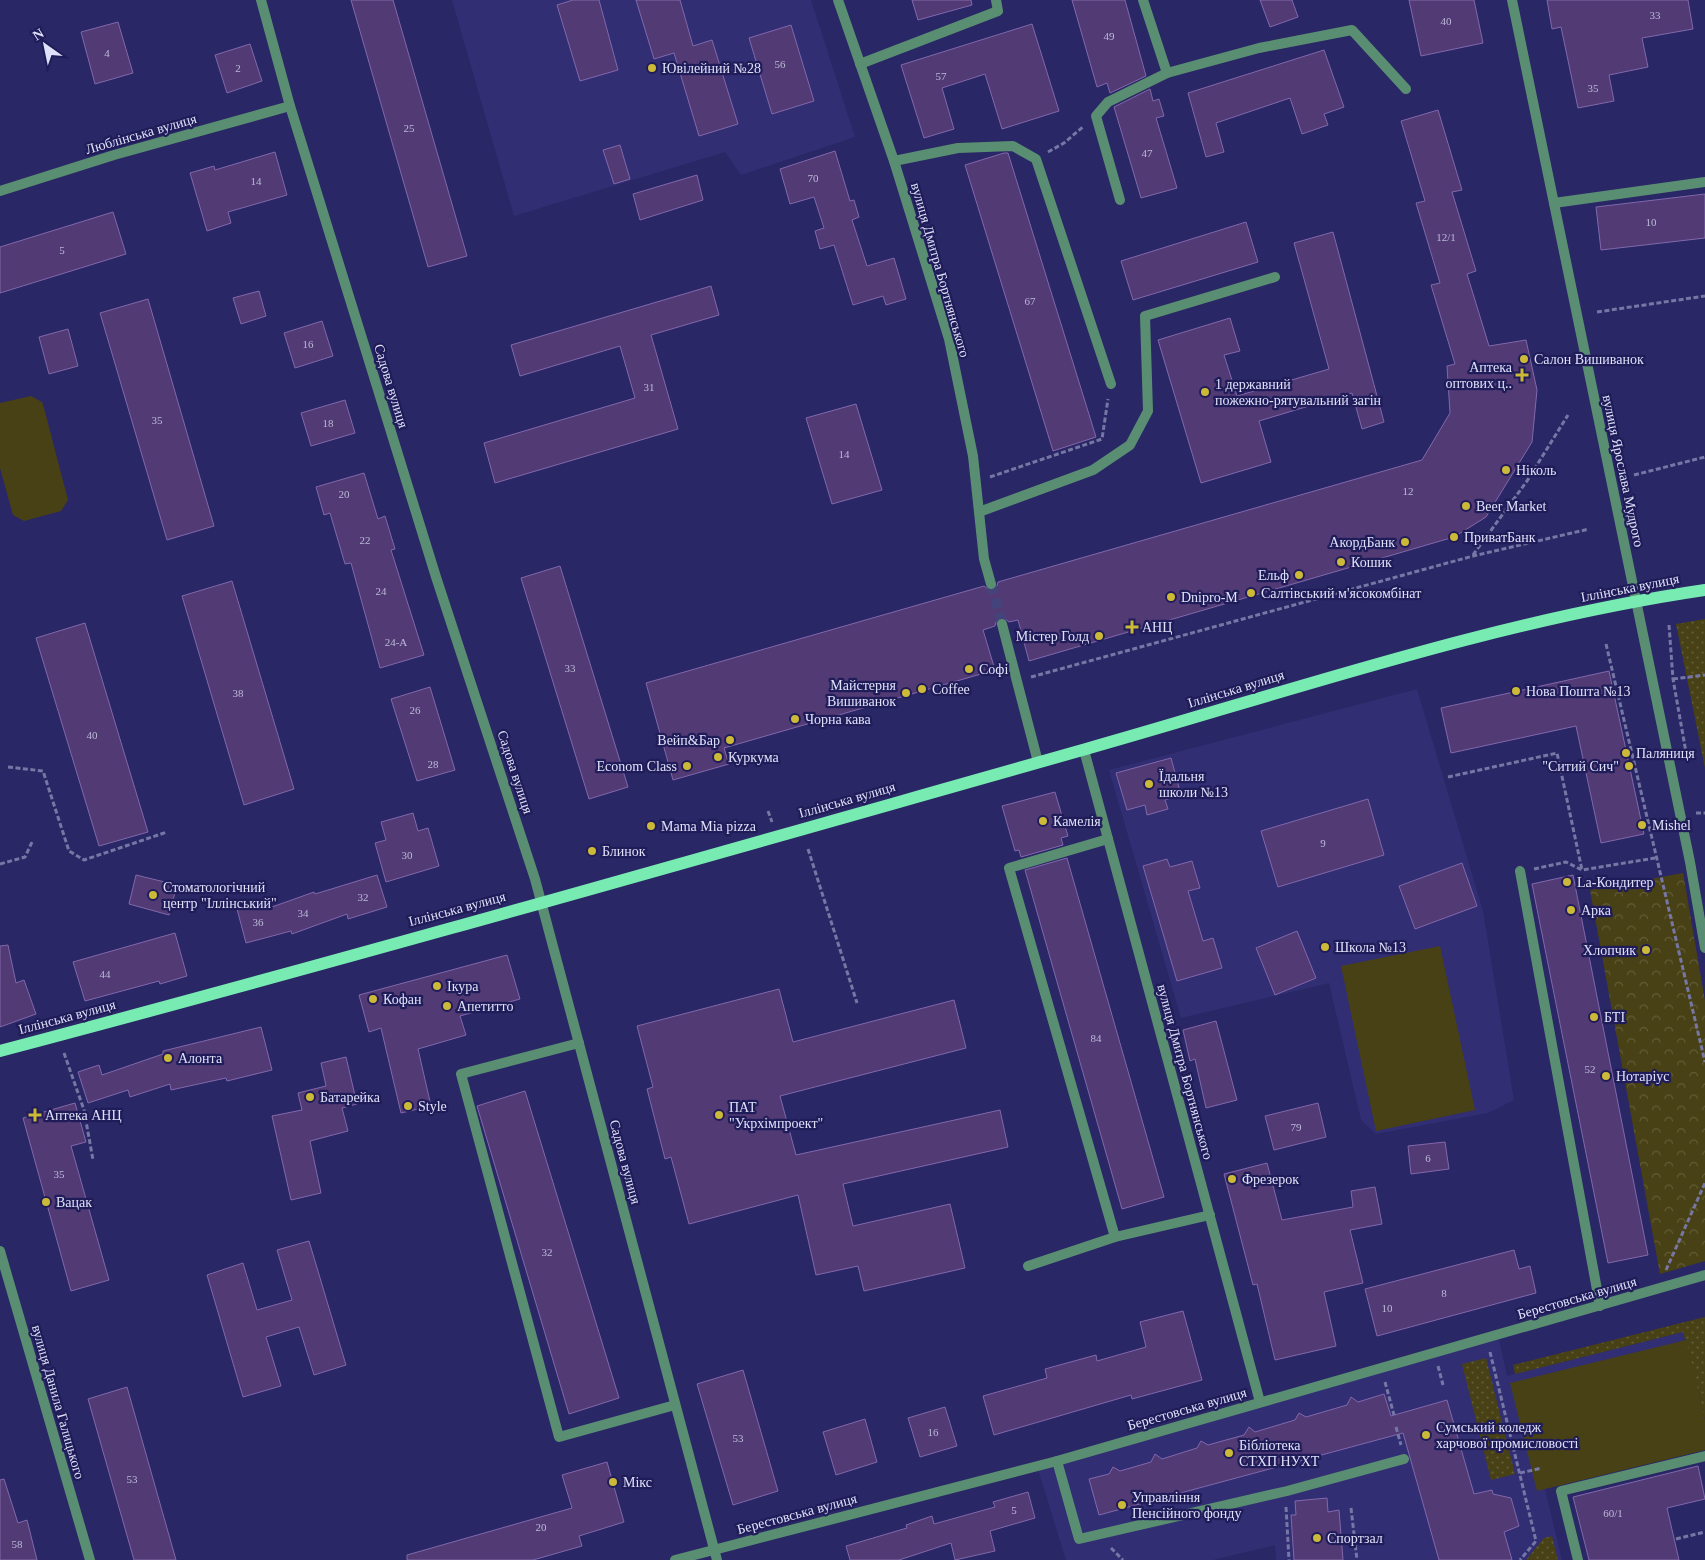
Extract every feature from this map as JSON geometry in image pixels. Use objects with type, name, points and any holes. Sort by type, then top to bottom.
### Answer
[{"type":"main road","name":"Іллінська вулиця","points":[[0,1051],[1084,750],[1307,684],[1510,628],[1636,601],[1705,590]]},
{"type":"street","name":"Садова вулиця","points":[[261,0],[290,106],[433,568],[542,901],[715,1555]]},
{"type":"street","name":"вулиця Дмитра Бортнянського","points":[[838,0],[894,161],[949,339],[973,456],[984,559],[991,584]]},
{"type":"street","points":[[860,64],[998,11],[996,0]]},
{"type":"street","points":[[1143,0],[1167,73]]},
{"type":"street","name":"вулиця Ярослава Мудрого","points":[[1512,0],[1690,862],[1705,948]]},
{"type":"street","points":[[1120,200],[1096,116],[1108,102],[1167,73],[1259,48],[1352,30],[1406,89]]},
{"type":"street","name":"Люблінська вулиця","points":[[0,190],[114,155],[290,106]]},
{"type":"street","points":[[894,161],[958,148],[1013,146],[1036,159],[1111,384]]},
{"type":"street","points":[[1554,204],[1705,182]]},
{"type":"street","points":[[979,512],[1093,470],[1130,445],[1148,411],[1145,316],[1275,277]]},
{"type":"street","points":[[1002,624],[1019,681],[1038,762]]},
{"type":"street","name":"вулиця Дмитра Бортнянського","points":[[1084,750],[1260,1402]]},
{"type":"street","points":[[1108,839],[1009,868],[1115,1237]]},
{"type":"street","points":[[1520,872],[1600,1306]]},
{"type":"street","points":[[579,1043],[461,1074],[463,1084],[559,1437],[675,1405]]},
{"type":"street","points":[[1028,1266],[1115,1237],[1210,1215]]},
{"type":"street","name":"вулиця Данила Галицького","points":[[0,1251],[90,1560]]},
{"type":"street","name":"Берестовська вулиця","points":[[675,1560],[715,1555],[1057,1461],[1705,1275]]},
{"type":"street","points":[[1578,1560],[1561,1491],[1705,1456]]},
{"type":"street","points":[[1057,1461],[1079,1539],[1287,1491],[1404,1459]]},
{"type":"path","points":[[1036,159],[1064,143],[1096,116]]},
{"type":"path","points":[[1597,312],[1705,296]]},
{"type":"path","points":[[990,477],[1102,439],[1111,384]]},
{"type":"path","points":[[1472,556],[1528,481],[1568,415]]},
{"type":"path","points":[[1634,475],[1705,457]]},
{"type":"path","points":[[1019,681],[1472,556],[1589,529]]},
{"type":"path","points":[[1669,625],[1673,679],[1688,765]]},
{"type":"path","points":[[1606,644],[1655,858],[1705,1062]]},
{"type":"path","points":[[1673,679],[1705,675]]},
{"type":"path","points":[[1448,777],[1557,753],[1582,870]]},
{"type":"path","points":[[8,767],[43,771],[69,851],[84,860],[167,832]]},
{"type":"path","points":[[1694,804],[1698,823]]},
{"type":"path","points":[[1696,813],[1705,813]]},
{"type":"path","points":[[0,864],[25,857],[32,842]]},
{"type":"path","points":[[808,849],[857,1003]]},
{"type":"path","points":[[1520,872],[1566,862],[1582,870],[1655,858]]},
{"type":"path","points":[[64,1053],[84,1110],[93,1160]]},
{"type":"path","points":[[1663,1277],[1705,1183]]},
{"type":"path","points":[[1490,1352],[1536,1541],[1520,1560]]},
{"type":"path","points":[[1438,1366],[1443,1385]]},
{"type":"path","points":[[1385,1382],[1394,1415]]},
{"type":"path","points":[[1396,1427],[1399,1441]]},
{"type":"path","points":[[1520,1473],[1542,1468]]},
{"type":"path","points":[[1287,1491],[1285,1509],[1289,1560]]},
{"type":"path","points":[[1351,1508],[1356,1560]]},
{"type":"path","points":[[1676,1539],[1705,1532]]},
{"type":"shaded area","name":"Ювілейний №28","points":[[452,0],[811,0],[855,137],[741,175],[725,152],[514,216]]},
{"type":"shaded area","name":"Школа №13","points":[[1417,689],[1483,911],[1514,1100],[1488,1113],[1376,1134],[1361,1120],[1329,983],[1181,1018],[1109,770]]},
{"type":"shaded area","name":"Сумський коледж харчової промисловості","points":[[1683,1332],[1705,1450],[1545,1489],[1562,1560],[1276,1560],[1275,1545],[1213,1560],[1066,1560],[1037,1466],[1498,1335],[1507,1376]]},
{"type":"green space","points":[[31,396],[42,402],[68,500],[61,511],[24,521],[13,515],[0,468],[0,403]]},
{"type":"green space","points":[[1705,619],[1705,768],[1676,624]]},
{"type":"green space","points":[[1683,873],[1705,1001],[1705,1261],[1660,1274],[1590,890]]},
{"type":"green space","points":[[1440,946],[1475,1110],[1376,1131],[1341,966]]},
{"type":"green space","points":[[1705,1317],[1705,1420],[1683,1332],[1515,1374],[1513,1365]]},
{"type":"green space","points":[[1686,1340],[1705,1420],[1705,1450],[1537,1491],[1510,1383]]},
{"type":"green space","points":[[1486,1358],[1515,1474],[1491,1480],[1462,1364]]},
{"type":"green space","points":[[1552,1536],[1558,1560],[1526,1560],[1544,1538]]},
{"type":"building","points":[[351,0],[393,0],[467,256],[428,267]]},
{"type":"building","points":[[573,0],[599,0],[618,70],[580,81],[557,5]]},
{"type":"building","points":[[636,0],[680,0],[693,46],[712,40],[738,124],[699,136],[674,53],[654,59]]},
{"type":"building","points":[[912,0],[971,0],[972,5],[918,20]]},
{"type":"building","points":[[1072,0],[1125,0],[1146,76],[1110,93],[1107,83],[1097,87]]},
{"type":"building","points":[[1260,0],[1292,0],[1298,17],[1270,27]]},
{"type":"building","points":[[1409,0],[1474,0],[1483,43],[1421,56]]},
{"type":"building","points":[[1547,0],[1688,0],[1693,29],[1642,38],[1648,67],[1609,75],[1614,101],[1578,108],[1561,27],[1552,29]]},
{"type":"building","points":[[118,22],[133,73],[95,84],[81,32]]},
{"type":"building","points":[[1032,24],[1059,111],[1002,129],[985,74],[942,88],[954,129],[924,138],[901,65]]},
{"type":"building","points":[[791,25],[814,101],[772,114],[749,38]]},
{"type":"building","points":[[250,44],[262,81],[227,93],[215,55]]},
{"type":"building","points":[[1324,50],[1344,107],[1324,114],[1328,125],[1302,134],[1290,98],[1216,123],[1224,152],[1206,157],[1188,93]]},
{"type":"building","points":[[1150,89],[1153,101],[1159,99],[1164,116],[1156,118],[1177,188],[1141,198],[1114,107]]},
{"type":"building","points":[[1438,110],[1462,190],[1452,192],[1476,271],[1467,274],[1489,346],[1526,340],[1537,390],[1532,442],[1486,517],[1454,537],[1029,661],[1018,620],[1009,622],[1004,618],[1000,618],[995,626],[983,630],[995,670],[724,748],[729,764],[673,780],[646,683],[984,586],[989,590],[993,590],[998,582],[1422,460],[1450,413],[1447,366],[1455,364],[1431,285],[1440,283],[1416,203],[1425,201],[1401,121]]},
{"type":"building","points":[[620,145],[630,179],[614,184],[603,150]]},
{"type":"building","points":[[835,151],[850,201],[854,200],[859,217],[852,220],[867,266],[894,258],[906,299],[886,305],[883,296],[853,305],[834,245],[820,249],[815,231],[824,228],[814,197],[790,204],[780,169]]},
{"type":"building","points":[[275,152],[287,195],[228,212],[231,223],[207,231],[190,173],[214,166],[215,170]]},
{"type":"building","points":[[1008,153],[1096,437],[1053,451],[965,165]]},
{"type":"building","points":[[697,175],[703,200],[640,220],[633,194]]},
{"type":"building","points":[[1705,194],[1705,238],[1601,250],[1596,207]]},
{"type":"building","points":[[113,212],[126,254],[0,293],[0,247]]},
{"type":"building","points":[[1246,222],[1258,262],[1133,300],[1121,261]]},
{"type":"building","points":[[1333,232],[1384,422],[1362,429],[1352,393],[1259,421],[1271,462],[1201,483],[1158,340],[1230,318],[1240,351],[1224,355],[1237,396],[1329,369],[1294,243]]},
{"type":"building","points":[[711,286],[719,315],[651,335],[678,429],[495,483],[484,443],[635,398],[620,346],[520,376],[511,345]]},
{"type":"building","points":[[259,291],[266,316],[241,324],[233,298]]},
{"type":"building","points":[[148,299],[214,526],[167,540],[100,313]]},
{"type":"building","points":[[322,321],[333,356],[295,368],[284,333]]},
{"type":"building","points":[[68,329],[78,366],[49,374],[39,337]]},
{"type":"building","points":[[345,400],[355,433],[311,446],[301,413]]},
{"type":"building","points":[[856,404],[882,490],[832,504],[806,418]]},
{"type":"building","points":[[364,473],[378,519],[385,516],[395,549],[391,550],[424,655],[380,668],[351,563],[345,564],[330,513],[324,515],[316,487]]},
{"type":"building","points":[[560,566],[628,787],[589,799],[521,578]]},
{"type":"building","points":[[232,581],[294,789],[244,805],[182,596]]},
{"type":"building","points":[[85,623],[148,832],[99,846],[36,638]]},
{"type":"building","points":[[1609,671],[1644,834],[1601,843],[1576,726],[1451,753],[1441,708]]},
{"type":"building","points":[[430,687],[455,770],[417,781],[391,699]]},
{"type":"building","name":"Їдальня школи №13","points":[[1171,758],[1181,795],[1165,800],[1168,809],[1147,815],[1145,805],[1127,810],[1116,773]]},
{"type":"building","points":[[1055,792],[1068,836],[1061,838],[1063,845],[1021,857],[1019,850],[1015,851],[1002,806]]},
{"type":"building","points":[[1368,799],[1384,855],[1278,887],[1261,831]]},
{"type":"building","points":[[413,813],[418,831],[428,828],[439,866],[386,882],[375,843],[386,840],[381,822]]},
{"type":"building","points":[[1067,858],[1164,1197],[1122,1209],[1025,870]]},
{"type":"building","points":[[1167,859],[1170,867],[1192,861],[1200,888],[1188,891],[1203,941],[1213,938],[1222,968],[1177,981],[1143,866]]},
{"type":"building","points":[[1462,863],[1477,906],[1415,929],[1399,886]]},
{"type":"building","name":"Стоматологічний центр \"Іллінський\"","points":[[136,875],[177,885],[169,915],[129,904]]},
{"type":"building","points":[[377,875],[387,907],[348,919],[347,914],[292,934],[291,931],[246,943],[237,909],[270,901],[272,907],[314,892],[315,894]]},
{"type":"building","points":[[1573,875],[1648,1255],[1608,1263],[1532,884]]},
{"type":"building","points":[[1297,931],[1316,978],[1275,995],[1256,948]]},
{"type":"building","points":[[175,933],[187,976],[160,984],[159,981],[85,1001],[73,962]]},
{"type":"building","points":[[8,945],[16,983],[24,980],[36,1014],[0,1027],[0,946]]},
{"type":"building","points":[[507,955],[520,999],[460,1016],[466,1035],[418,1049],[431,1106],[401,1113],[381,1028],[369,1032],[359,995]]},
{"type":"building","name":"ПАТ \"Укрхімпроект\"","points":[[779,989],[793,1042],[954,1000],[966,1048],[780,1096],[796,1155],[1000,1110],[1008,1147],[843,1184],[853,1226],[950,1204],[965,1268],[864,1291],[858,1266],[816,1275],[798,1195],[689,1224],[671,1157],[665,1159],[647,1089],[653,1087],[637,1026]]},
{"type":"building","points":[[1216,1021],[1237,1100],[1206,1108],[1195,1059],[1190,1061],[1183,1030]]},
{"type":"building","points":[[261,1027],[272,1070],[227,1081],[226,1078],[171,1090],[170,1084],[130,1097],[128,1090],[88,1103],[78,1072],[99,1065],[102,1075],[163,1054],[163,1051]]},
{"type":"building","points":[[346,1057],[357,1104],[342,1108],[348,1131],[310,1141],[321,1193],[291,1200],[272,1116],[302,1110],[298,1093],[326,1086],[321,1063]]},
{"type":"building","points":[[525,1091],[619,1398],[569,1414],[477,1106]]},
{"type":"building","points":[[75,1103],[86,1142],[71,1146],[109,1280],[71,1291],[23,1118]]},
{"type":"building","points":[[1318,1103],[1326,1137],[1274,1150],[1265,1116]]},
{"type":"building","points":[[1445,1142],[1449,1169],[1411,1174],[1408,1146]]},
{"type":"building","points":[[1267,1163],[1282,1220],[1353,1207],[1351,1191],[1375,1187],[1382,1224],[1350,1230],[1363,1283],[1324,1292],[1336,1346],[1275,1360],[1257,1284],[1253,1285],[1224,1174]]},
{"type":"building","points":[[309,1241],[346,1365],[314,1375],[299,1327],[266,1337],[281,1386],[243,1397],[207,1275],[243,1263],[257,1310],[292,1300],[277,1250]]},
{"type":"building","points":[[1514,1250],[1519,1269],[1530,1266],[1536,1293],[1377,1336],[1365,1289]]},
{"type":"building","points":[[1183,1311],[1202,1380],[1132,1399],[1131,1395],[994,1435],[983,1396],[1047,1378],[1045,1369],[1096,1355],[1097,1361],[1146,1347],[1140,1322]]},
{"type":"building","points":[[743,1370],[778,1491],[733,1505],[697,1384]]},
{"type":"building","points":[[127,1387],[176,1560],[134,1560],[88,1399]]},
{"type":"building","points":[[1384,1394],[1391,1416],[1447,1400],[1474,1494],[1492,1490],[1493,1494],[1511,1498],[1519,1526],[1504,1532],[1512,1560],[1439,1560],[1403,1433],[1099,1515],[1089,1479],[1109,1474],[1113,1467],[1120,1471],[1151,1462],[1155,1454],[1162,1459],[1197,1448],[1201,1441],[1208,1445],[1244,1435],[1249,1427],[1255,1432],[1295,1420],[1299,1413],[1306,1417],[1347,1405],[1351,1397],[1358,1402]]},
{"type":"building","points":[[945,1407],[957,1446],[920,1457],[908,1418]]},
{"type":"building","points":[[865,1419],[877,1462],[836,1475],[823,1432]]},
{"type":"building","points":[[607,1462],[624,1522],[579,1536],[582,1546],[533,1560],[407,1560],[407,1555],[572,1508],[562,1475]]},
{"type":"building","points":[[1698,1466],[1705,1499],[1667,1508],[1679,1560],[1589,1560],[1573,1497]]},
{"type":"building","points":[[4,1479],[18,1523],[27,1520],[37,1560],[0,1560],[0,1480]]},
{"type":"building","points":[[1028,1492],[1035,1518],[990,1531],[995,1551],[955,1560],[951,1543],[899,1560],[850,1560],[846,1546],[907,1528],[906,1525],[932,1516],[934,1524],[995,1507],[993,1502]]},
{"type":"building","name":"Спортзал","points":[[1327,1498],[1328,1512],[1339,1510],[1343,1560],[1294,1560],[1291,1515],[1296,1515],[1295,1501]]},
{"type":"tunnel","points":[[991,584],[1002,624]]},
{"type":"place","name":"Ювілейний №28","points":[[652,68]]},
{"type":"place","name":"Салон Вишиванок","points":[[1524,359]]},
{"type":"place","name":"Аптека оптових ц..","points":[[1522,375]]},
{"type":"place","name":"1 державний пожежно-рятувальний загін","points":[[1205,392]]},
{"type":"place","name":"Ніколь","points":[[1506,470]]},
{"type":"place","name":"Beer Market","points":[[1466,506]]},
{"type":"place","name":"ПриватБанк","points":[[1454,537]]},
{"type":"place","name":"АкордБанк","points":[[1405,542]]},
{"type":"place","name":"Кошик","points":[[1341,562]]},
{"type":"place","name":"Ельф","points":[[1299,575]]},
{"type":"place","name":"Салтівський м'ясокомбінат","points":[[1251,593]]},
{"type":"place","name":"Dnipro-M","points":[[1171,597]]},
{"type":"place","name":"АНЦ","points":[[1132,627]]},
{"type":"place","name":"Містер Голд","points":[[1099,636]]},
{"type":"place","name":"Софі","points":[[969,669]]},
{"type":"place","name":"Coffee","points":[[922,689]]},
{"type":"place","name":"Нова Пошта №13","points":[[1516,691]]},
{"type":"place","name":"Майстерня Вишиванок","points":[[906,693]]},
{"type":"place","name":"Чорна кава","points":[[795,719]]},
{"type":"place","name":"Вейп&Бар","points":[[730,740]]},
{"type":"place","name":"Паляниця","points":[[1626,753]]},
{"type":"place","name":"Куркума","points":[[718,757]]},
{"type":"place","name":"Econom Class","points":[[687,766]]},
{"type":"place","name":"\"Ситий Сич\"","points":[[1629,766]]},
{"type":"place","name":"Їдальня школи №13","points":[[1149,784]]},
{"type":"place","name":"Камелія","points":[[1043,821]]},
{"type":"place","name":"Mishel","points":[[1642,825]]},
{"type":"place","name":"Mama Mia pizza","points":[[651,826]]},
{"type":"place","name":"Блинок","points":[[592,851]]},
{"type":"place","name":"La-Кондитер","points":[[1567,882]]},
{"type":"place","name":"Стоматологічний центр \"Іллінський\"","points":[[153,895]]},
{"type":"place","name":"Арка","points":[[1571,910]]},
{"type":"place","name":"Школа №13","points":[[1325,947]]},
{"type":"place","name":"Хлопчик","points":[[1646,950]]},
{"type":"place","name":"Ікура","points":[[437,986]]},
{"type":"place","name":"Кофан","points":[[373,999]]},
{"type":"place","name":"Апетитто","points":[[447,1006]]},
{"type":"place","name":"БТІ","points":[[1594,1017]]},
{"type":"place","name":"Алонта","points":[[168,1058]]},
{"type":"place","name":"Нотаріус","points":[[1606,1076]]},
{"type":"place","name":"Батарейка","points":[[310,1097]]},
{"type":"place","name":"Style","points":[[408,1106]]},
{"type":"place","name":"Аптека АНЦ","points":[[35,1115]]},
{"type":"place","name":"ПАТ \"Укрхімпроект\"","points":[[719,1115]]},
{"type":"place","name":"Фрезерок","points":[[1232,1179]]},
{"type":"place","name":"Вацак","points":[[46,1202]]},
{"type":"place","name":"Сумський коледж харчової промисловості","points":[[1426,1435]]},
{"type":"place","name":"Бібліотека СТХП НУХТ","points":[[1229,1453]]},
{"type":"place","name":"Мікс","points":[[613,1482]]},
{"type":"place","name":"Управління Пенсійного фонду","points":[[1122,1505]]},
{"type":"place","name":"Спортзал","points":[[1317,1538]]}]
